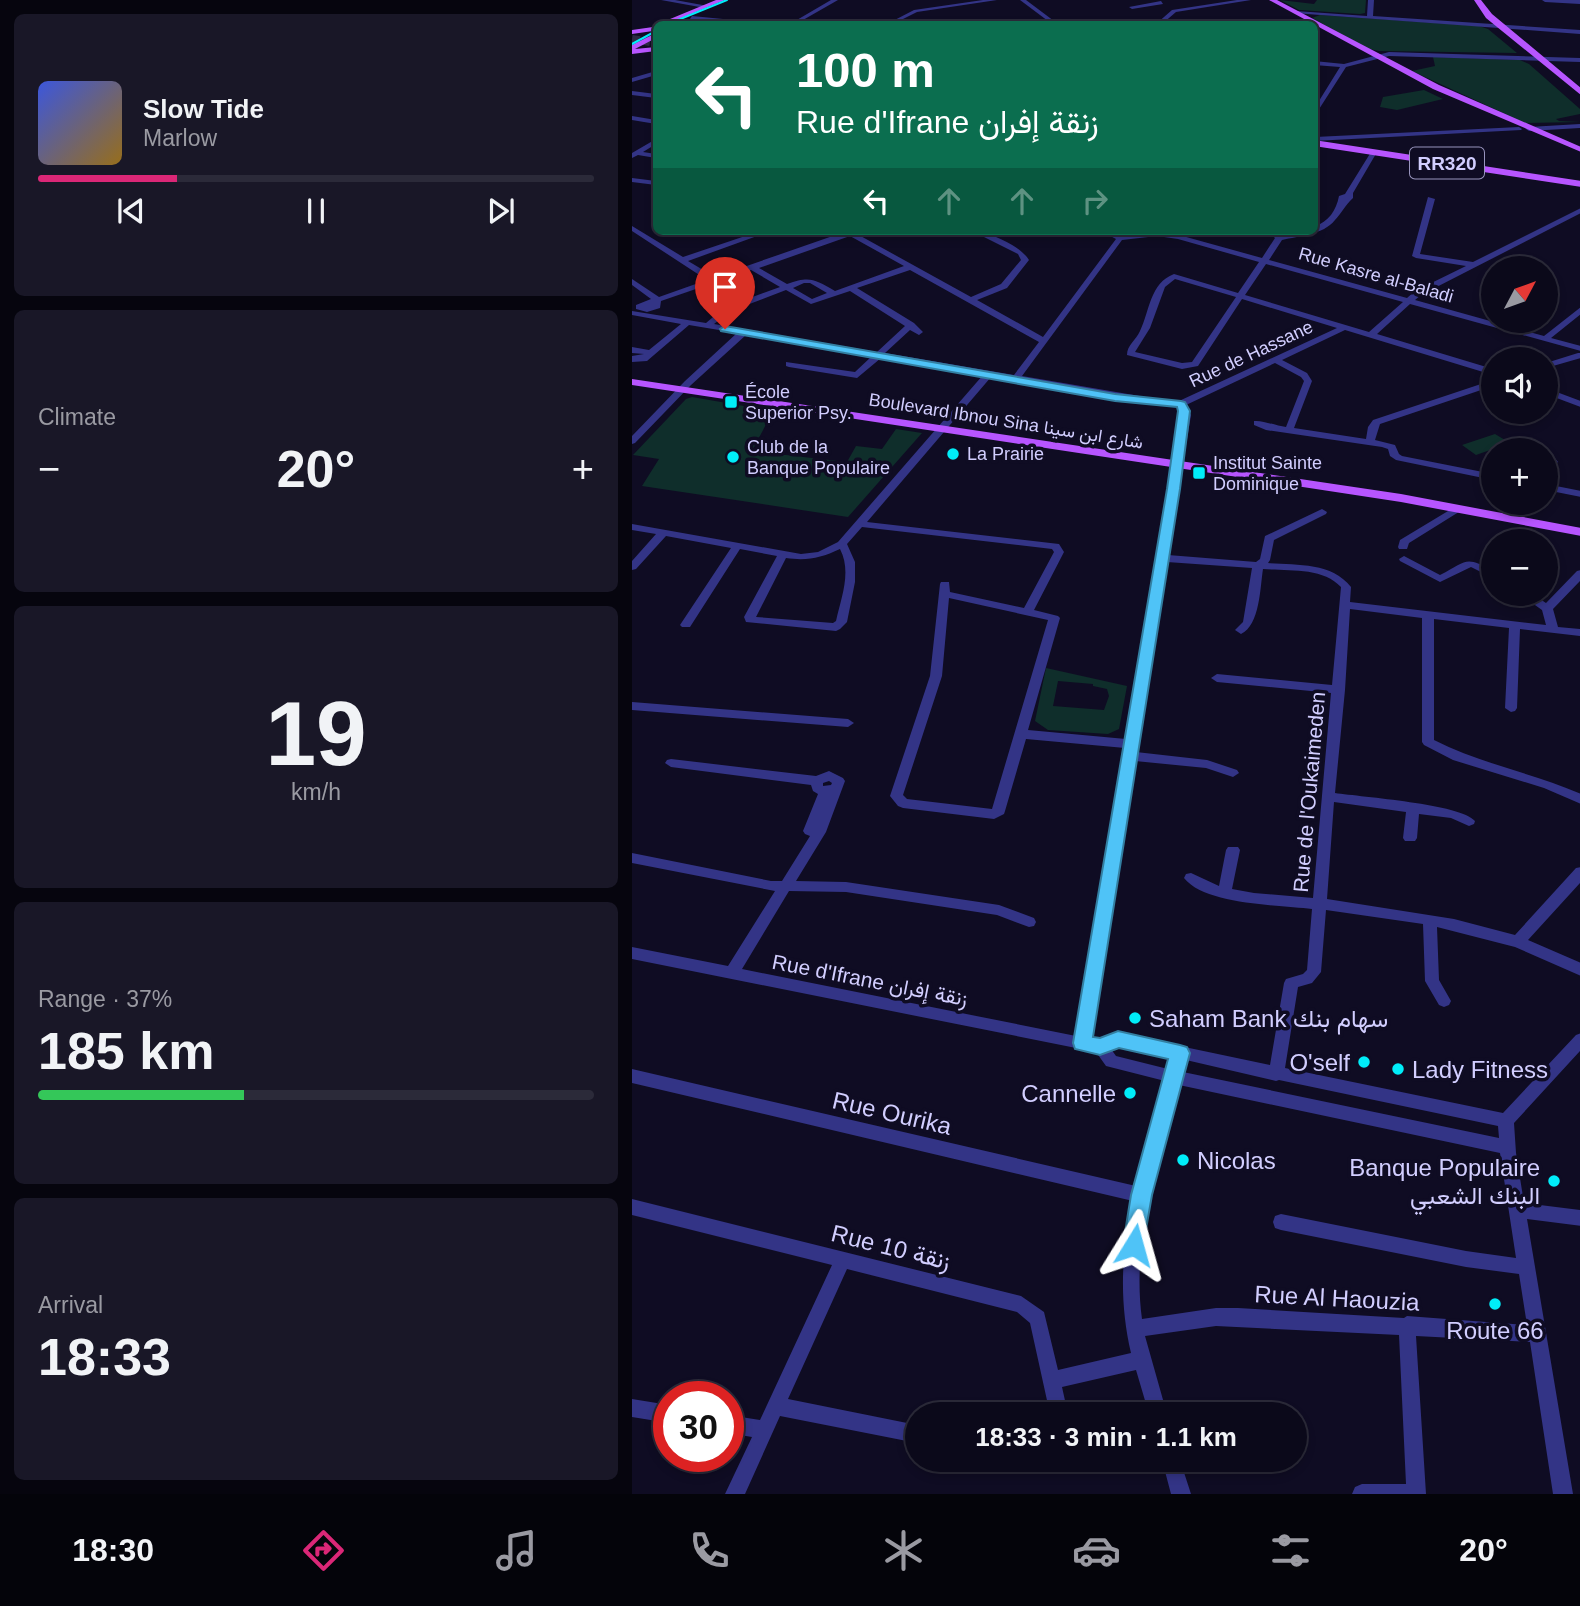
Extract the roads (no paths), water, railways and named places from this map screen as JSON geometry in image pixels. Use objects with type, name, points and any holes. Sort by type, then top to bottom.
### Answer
[{"type":"main road","points":[[1264,0],[1302,21]]},
{"type":"main road","points":[[1272,0],[1310,21]]},
{"type":"main road","points":[[1477,0],[1501,26],[1580,93]]},
{"type":"main road","points":[[669,21],[708,3],[725,1]]},
{"type":"main road","points":[[684,21],[725,1]]},
{"type":"main road","points":[[1318,26],[1372,57],[1580,153]]},
{"type":"main road","points":[[1318,30],[1519,130],[1580,153]]},
{"type":"main road","name":"RR320","points":[[1318,141],[1580,180]]},
{"type":"main road","name":"RR320","points":[[1318,142],[1374,152],[1580,180]]},
{"type":"main road","name":"Boulevard Ibnou Sina شارع ابن سينا","points":[[632,382],[1458,508],[1580,533]]},
{"type":"street","points":[[664,0],[708,3]]},
{"type":"street","points":[[798,21],[835,0]]},
{"type":"street","points":[[896,21],[916,11],[994,0]]},
{"type":"street","points":[[1023,0],[1051,21]]},
{"type":"street","points":[[1162,21],[1174,11],[1248,0]]},
{"type":"street","points":[[1370,17],[1371,0]]},
{"type":"street","points":[[1546,0],[1580,2]]},
{"type":"street","points":[[1132,7],[1158,2],[1174,11]]},
{"type":"street","points":[[1296,13],[1580,32]]},
{"type":"street","points":[[692,18],[723,21]]},
{"type":"street","points":[[1318,63],[1344,66],[1389,54],[1580,60]]},
{"type":"street","points":[[1318,108],[1344,66]]},
{"type":"street","points":[[632,80],[653,74]]},
{"type":"street","points":[[632,93],[653,96]]},
{"type":"street","points":[[634,120],[653,122]]},
{"type":"street","points":[[1529,129],[1580,126]]},
{"type":"street","points":[[1318,141],[1519,130]]},
{"type":"street","points":[[635,155],[653,143]]},
{"type":"street","points":[[1318,229],[1329,224],[1342,202],[1349,198],[1349,193],[1374,152]]},
{"type":"street","points":[[635,155],[653,156]]},
{"type":"street","points":[[632,180],[653,183]]},
{"type":"street","points":[[632,191],[645,182]]},
{"type":"street","points":[[1431,199],[1416,257],[1472,264]]},
{"type":"street","points":[[1371,335],[1409,300],[1472,264],[1580,210]]},
{"type":"street","points":[[632,228],[713,280]]},
{"type":"street","points":[[683,260],[747,235]]},
{"type":"street","points":[[831,235],[836,238]]},
{"type":"street","points":[[656,300],[845,235]]},
{"type":"street","points":[[859,235],[910,267],[1044,341]]},
{"type":"street","points":[[970,300],[1004,286],[1025,260],[1021,253],[984,235]]},
{"type":"street","points":[[1015,380],[1120,238],[1114,235]]},
{"type":"street","name":"Rue Kasre al-Baladi","points":[[1120,238],[1148,235]]},
{"type":"street","name":"Rue Kasre al-Baladi","points":[[1173,235],[1580,349]]},
{"type":"street","points":[[1276,235],[1279,238]]},
{"type":"street","points":[[1294,235],[1279,238],[1242,295],[1195,364],[1182,366],[1134,356],[1130,349],[1142,335],[1156,297],[1168,278],[1174,276],[1242,295],[1481,368]]},
{"type":"street","points":[[752,267],[811,302],[910,267]]},
{"type":"street","points":[[707,326],[728,309],[808,280],[834,294]]},
{"type":"street","points":[[632,281],[656,300],[657,306],[638,312]]},
{"type":"street","points":[[851,288],[919,332]]},
{"type":"street","points":[[1545,339],[1580,309]]},
{"type":"street","name":"Rue de Hassane","points":[[638,312],[687,323],[1015,380],[1149,402],[1181,404],[1345,327]]},
{"type":"street","points":[[637,353],[687,323]]},
{"type":"street","points":[[789,364],[857,375],[880,357],[911,325]]},
{"type":"street","points":[[632,441],[681,390],[744,332]]},
{"type":"street","points":[[1558,362],[1580,355]]},
{"type":"street","points":[[1276,360],[1304,375],[1308,381],[1289,430]]},
{"type":"street","points":[[632,527],[782,554],[820,555],[842,544],[988,375]]},
{"type":"street","points":[[1370,442],[1371,431],[1376,422],[1481,387]]},
{"type":"street","points":[[1558,396],[1580,404]]},
{"type":"street","points":[[1082,1043],[1186,415],[1181,404]]},
{"type":"street","points":[[632,423],[647,425]]},
{"type":"street","points":[[1257,423],[1389,446],[1395,456],[1410,461],[1481,475]]},
{"type":"street","points":[[1558,489],[1580,494]]},
{"type":"street","points":[[1458,508],[1404,542],[1403,553],[1440,579],[1471,563],[1481,568]]},
{"type":"street","points":[[1241,630],[1248,623],[1258,566],[1265,560],[1269,538],[1323,512]]},
{"type":"street","points":[[860,524],[1057,547],[1059,552],[1027,612]]},
{"type":"street","points":[[632,567],[663,533]]},
{"type":"street","points":[[782,554],[750,620],[833,628],[840,625],[851,569],[849,553],[842,544]]},
{"type":"street","points":[[686,625],[737,546]]},
{"type":"street","points":[[1162,558],[1258,566]]},
{"type":"street","name":"Rue de l'Oukaimeden","points":[[1258,566],[1316,570],[1343,582],[1346,587],[1322,904],[1471,927],[1518,941],[1580,970]]},
{"type":"street","points":[[1547,608],[1580,573]]},
{"type":"street","points":[[944,589],[1054,618],[1022,734],[999,811],[988,815],[899,801],[896,796],[936,676],[944,589]]},
{"type":"street","points":[[1346,605],[1580,633]]},
{"type":"street","points":[[1544,606],[1547,608],[1553,630]]},
{"type":"street","points":[[1428,615],[1428,742],[1457,757],[1557,788],[1580,800]]},
{"type":"street","points":[[1512,708],[1515,625]]},
{"type":"street","points":[[1217,678],[1338,690]]},
{"type":"street","points":[[632,706],[848,723]]},
{"type":"street","points":[[1022,734],[1207,764],[1233,773]]},
{"type":"street","points":[[671,763],[826,787],[824,807],[814,832],[785,888],[731,974]]},
{"type":"street","points":[[1330,797],[1453,814],[1469,821]]},
{"type":"street","points":[[1410,838],[1413,809]]},
{"type":"street","points":[[1224,894],[1233,850]]},
{"type":"street","points":[[632,858],[785,888],[818,885],[858,889],[999,910],[1029,922]]},
{"type":"street","points":[[1518,941],[1580,873]]},
{"type":"street","points":[[1191,878],[1224,894],[1322,904],[1314,972],[1307,979],[1291,983],[1277,1074]]},
{"type":"street","points":[[1430,921],[1432,981],[1444,1002]]},
{"type":"street","name":"Rue d'Ifrane زنقة إفران","points":[[632,953],[1100,1047],[1118,1039],[1506,1121]]},
{"type":"street","points":[[1569,1494],[1563,1494],[1525,1266],[1507,1147],[1506,1121],[1580,1040]]},
{"type":"street","name":"Rue d'Ifrane زنقة إفران","points":[[1100,1047],[1111,1061],[1174,1077],[1507,1147]]},
{"type":"street","points":[[1154,1402],[1135,1329],[1131,1275],[1141,1195],[1180,1053]]},
{"type":"street","name":"Rue Ourika","points":[[634,1080],[1141,1195]]},
{"type":"street","name":"Rue 10 زنقة","points":[[632,1207],[1021,1305],[1030,1310],[1040,1325],[1057,1402]]},
{"type":"street","points":[[1517,1210],[1580,1218]]},
{"type":"street","points":[[1281,1222],[1466,1259],[1525,1266]]},
{"type":"street","points":[[735,1494],[843,1260]]},
{"type":"street","name":"Rue Al Haouzia","points":[[1135,1329],[1216,1317],[1238,1317],[1538,1334]]},
{"type":"street","points":[[1362,1494],[1416,1494],[1407,1325]]},
{"type":"street","points":[[1052,1380],[1141,1360]]},
{"type":"street","points":[[776,1406],[905,1432]]},
{"type":"street","points":[[632,1408],[653,1411]]},
{"type":"street","points":[[744,1427],[765,1430]]},
{"type":"street","points":[[1175,1472],[1181,1494]]},
{"type":"tunnel","points":[[632,39],[650,42]]},
{"type":"tram line","points":[[675,21],[727,0]]},
{"type":"tram line","points":[[632,44],[653,33]]},
{"type":"place","name":"École Superior Psy.","points":[[731,402]]},
{"type":"place","name":"La Prairie","points":[[953,454]]},
{"type":"place","name":"Club de la Banque Populaire","points":[[733,457]]},
{"type":"place","name":"Institut Sainte Dominique","points":[[1199,473]]},
{"type":"place","name":"Saham Bank سهام بنك","points":[[1135,1018]]},
{"type":"place","name":"O'self","points":[[1364,1062]]},
{"type":"place","name":"Lady Fitness","points":[[1398,1069]]},
{"type":"place","name":"Cannelle","points":[[1130,1093]]},
{"type":"place","name":"Nicolas","points":[[1183,1160]]},
{"type":"place","name":"Banque Populaire البنك الشعبي","points":[[1554,1181]]},
{"type":"place","name":"Route 66","points":[[1495,1304]]}]
